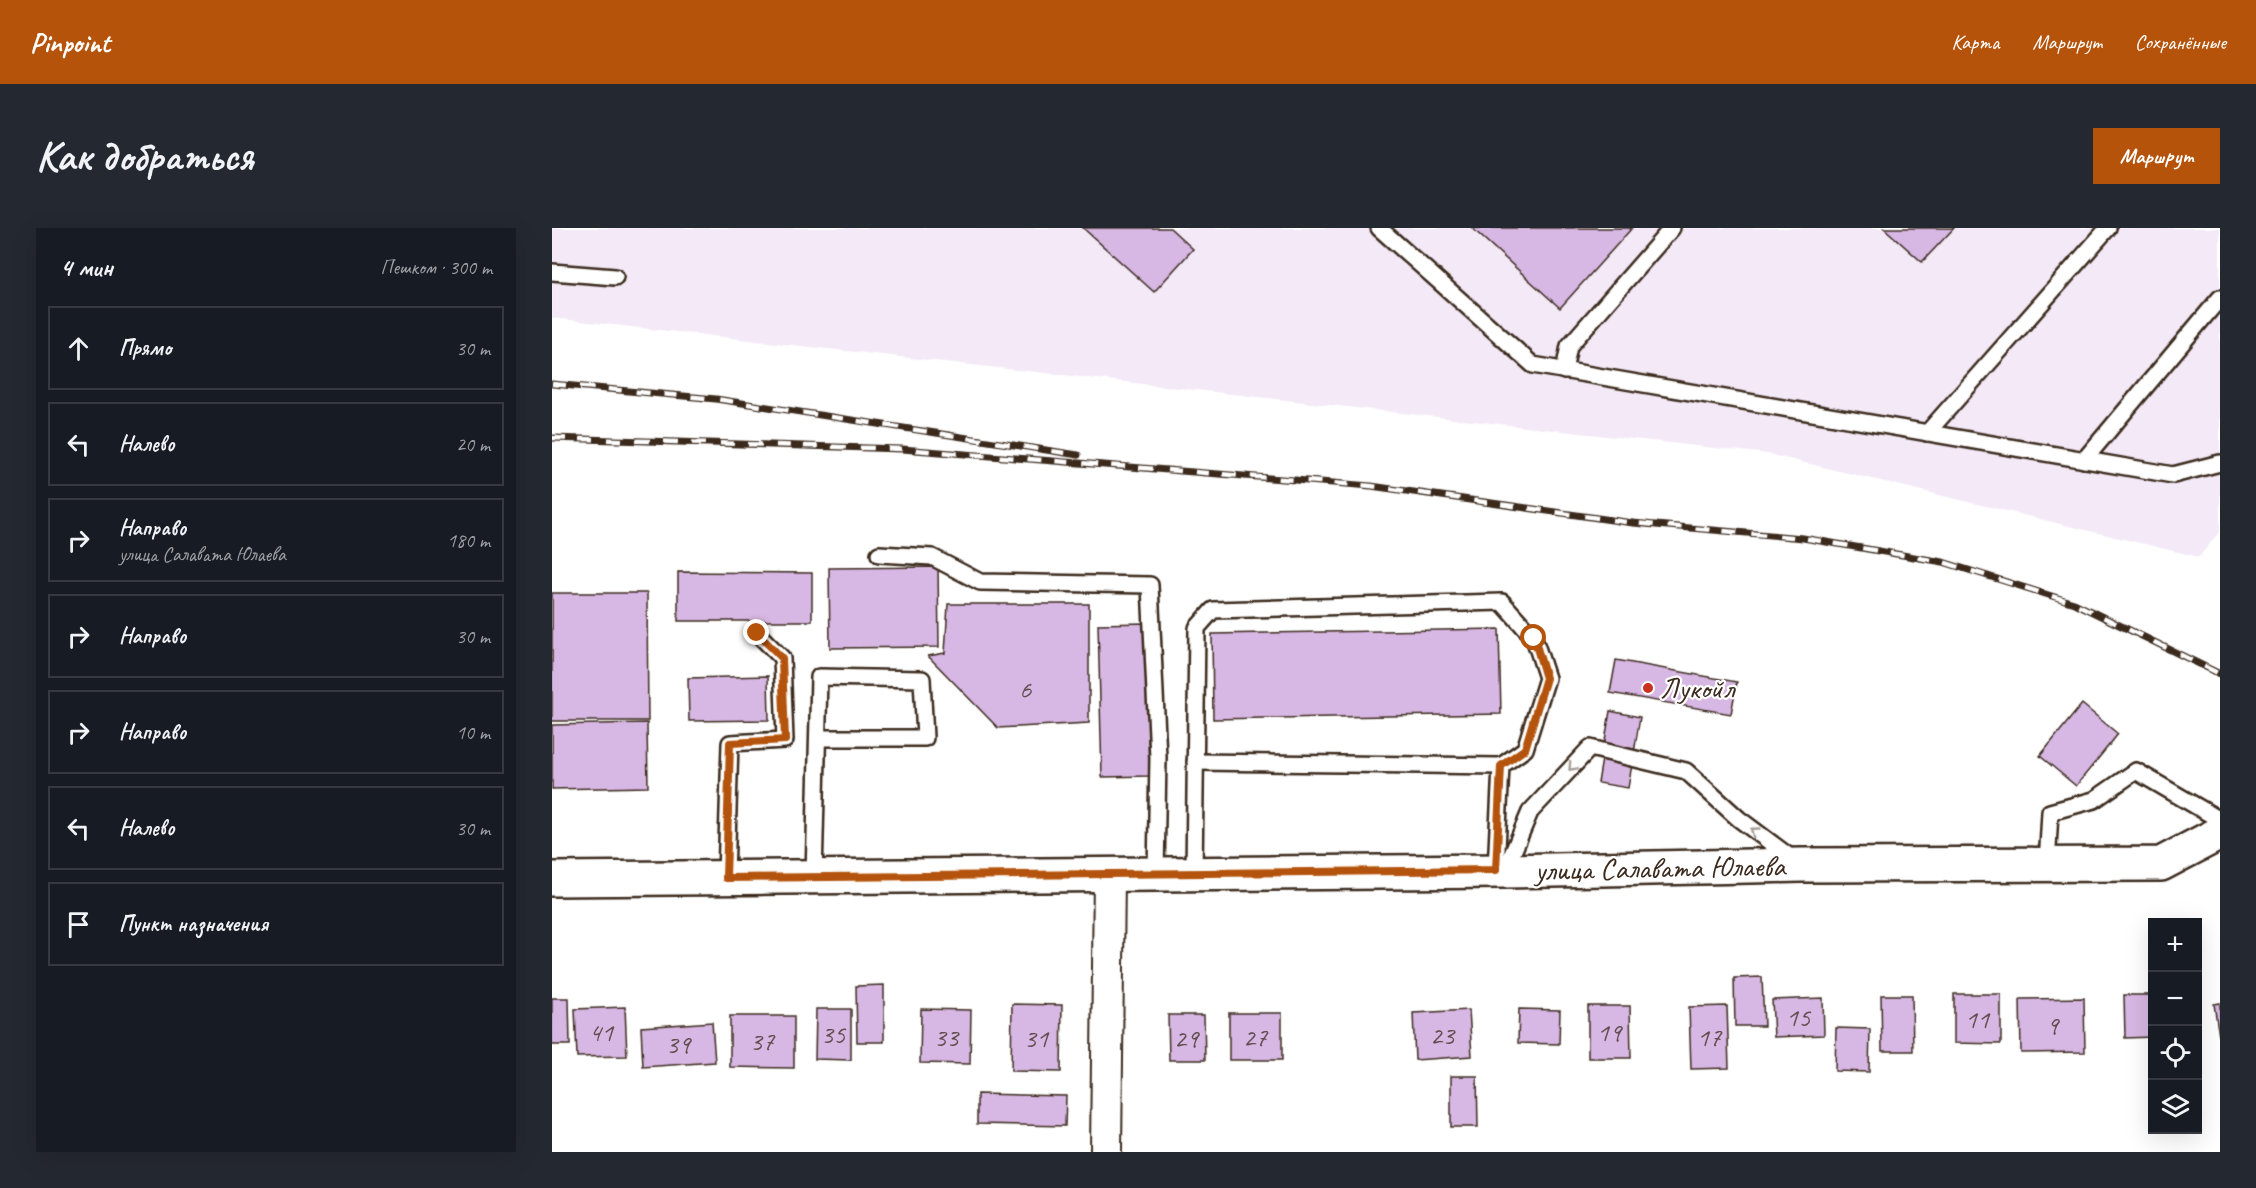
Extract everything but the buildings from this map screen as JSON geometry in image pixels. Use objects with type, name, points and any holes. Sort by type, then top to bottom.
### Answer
[{"type":"street","name":"улица Салавата Юлаева","points":[[552,879],[1194,874],[1802,865],[2161,864],[2220,833]]},
{"type":"street","points":[[1106,1152],[1109,874]]},
{"type":"lane","points":[[1379,228],[1533,365],[2173,475],[2220,463]]},
{"type":"lane","points":[[1564,371],[1569,346],[1672,228]]},
{"type":"lane","points":[[1927,433],[2108,228]]},
{"type":"lane","points":[[552,272],[615,277]]},
{"type":"lane","points":[[2084,460],[2220,298]]},
{"type":"lane","points":[[879,554],[932,557],[980,582],[1150,585],[1158,757],[1156,874]]},
{"type":"lane","points":[[1194,874],[1195,762],[1197,628],[1213,610],[1502,602],[1534,638],[1546,678],[1525,749],[1501,766],[1195,762]]},
{"type":"lane","points":[[726,878],[730,743],[785,740],[782,658],[757,633]]},
{"type":"lane","points":[[814,877],[819,677],[921,679],[925,738],[819,738]]},
{"type":"lane","points":[[1500,870],[1530,812],[1590,748],[1686,771],[1739,819],[1802,865]]},
{"type":"lane","points":[[1500,870],[1501,766]]},
{"type":"lane","points":[[2047,866],[2050,812],[2094,800],[2136,771],[2220,820]]},
{"type":"shaded area","points":[[552,228],[2220,228],[2220,531],[2199,557],[1768,454],[552,318]]},
{"type":"railway","points":[[552,384],[716,399],[1078,455]]},
{"type":"railway","points":[[552,438],[902,449],[1371,486],[1633,523],[1803,538],[1943,562],[2074,603],[2220,674]]},
{"type":"place","name":"Лукойл","points":[[1648,688]]},
{"type":"route","points":[[757,633],[782,658],[785,740],[730,743],[726,878],[1496,870],[1501,766],[1525,749],[1546,678],[1534,638]]}]
